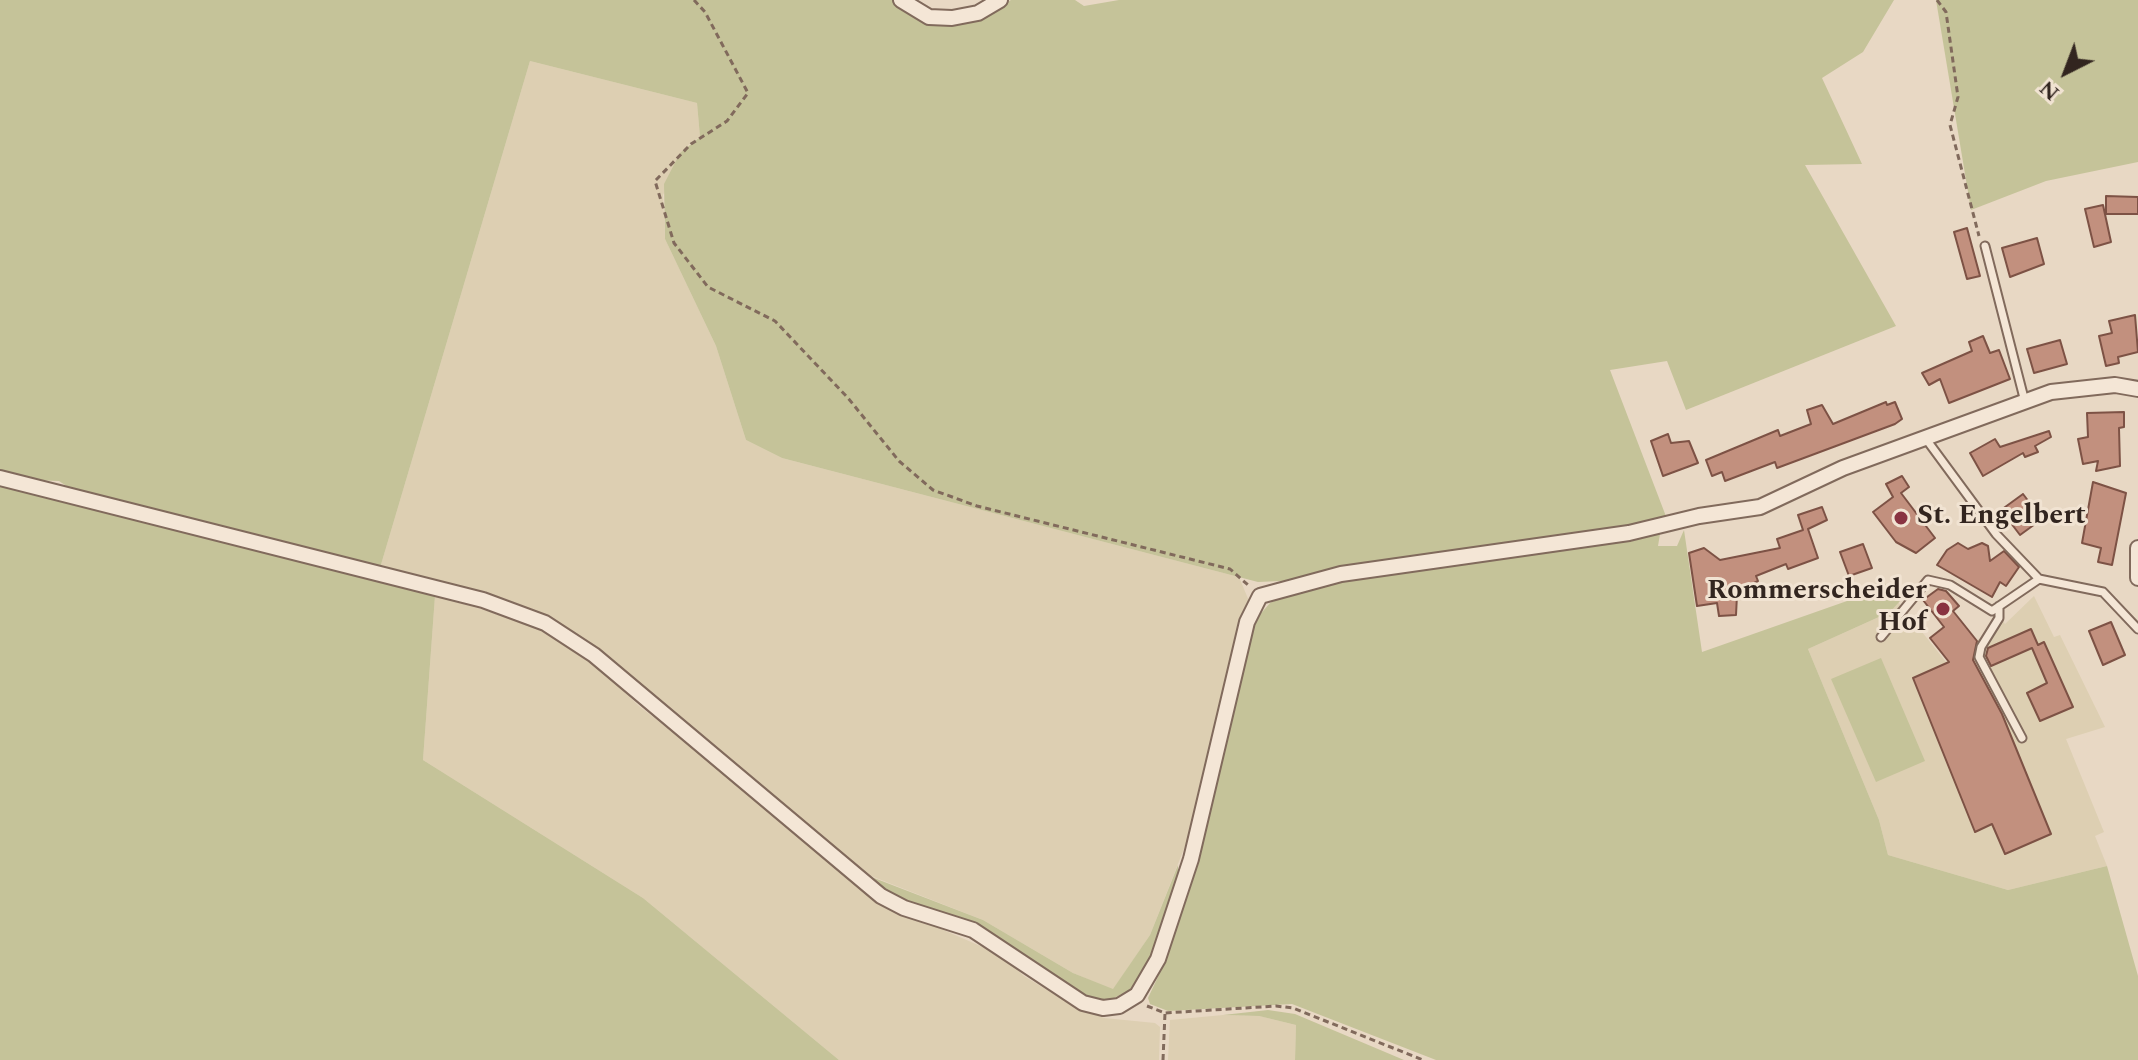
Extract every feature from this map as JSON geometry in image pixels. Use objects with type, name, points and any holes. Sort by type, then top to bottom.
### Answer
[{"type":"street","points":[[901,0],[929,17],[952,18],[978,13],[1000,0]]},
{"type":"street","points":[[0,478],[483,600],[545,623],[594,655],[881,896],[904,908],[973,930],[1083,1003],[1103,1008],[1119,1006],[1137,995],[1158,959],[1191,859],[1247,622],[1260,596],[1341,574],[1629,533],[1699,516],[1760,507],[1843,468],[2025,402],[2074,387],[2115,385],[2138,389]]},
{"type":"street","points":[[2138,548],[2138,578]]},
{"type":"lane","points":[[1985,246],[2025,402]]},
{"type":"lane","points":[[1926,439],[1996,534],[2039,579],[2103,592],[2138,629]]},
{"type":"lane","points":[[1881,637],[1928,580],[1950,585],[1992,611],[2039,579]]},
{"type":"lane","points":[[1999,606],[1999,618],[1981,647],[1979,657],[2022,738]]},
{"type":"path","points":[[694,0],[705,12],[748,93],[727,121],[691,144],[655,181],[674,243],[708,287],[775,321],[848,398],[899,461],[933,490],[977,506],[1230,569],[1260,596]]},
{"type":"path","points":[[1937,0],[1946,12],[1958,97],[1950,125],[1973,218],[1985,246]]},
{"type":"path","points":[[1163,1060],[1165,1013],[1276,1006],[1293,1008],[1423,1060]]},
{"type":"shaded area","points":[[0,0],[894,0],[909,11],[987,14],[1011,0],[1075,0],[1084,6],[1119,0],[1894,0],[1863,52],[1822,78],[1862,164],[1805,165],[1896,326],[1686,410],[1667,361],[1610,370],[1667,519],[1303,580],[1258,582],[782,458],[746,440],[716,346],[665,239],[664,184],[680,153],[700,137],[697,103],[530,61],[380,568],[74,491],[59,481],[32,480],[0,472]]},
{"type":"shaded area","points":[[1936,0],[2138,0],[2138,162],[2046,181],[1971,210]]},
{"type":"shaded area","points":[[530,61],[697,103],[700,137],[689,144],[663,195],[665,239],[716,346],[746,440],[782,458],[1239,577],[1249,601],[1238,630],[1187,841],[1150,935],[1113,990],[1073,973],[983,920],[861,872],[600,651],[556,621],[506,599],[380,568]]},
{"type":"shaded area","points":[[0,484],[435,596],[423,760],[643,898],[839,1060],[0,1060]]},
{"type":"shaded area","points":[[1684,530],[1702,652],[1847,601],[1882,580],[1900,601],[1890,612],[1808,649],[1879,820],[1888,855],[2008,890],[2107,866],[2138,976],[2138,1060],[1436,1060],[1292,1004],[1168,1011],[1150,1004],[1148,998],[1164,964],[1199,858],[1249,636],[1257,618],[1270,603],[1294,591],[1345,581],[1638,535],[1660,534],[1658,546],[1677,546]]},
{"type":"shaded area","points":[[435,596],[540,626],[588,657],[639,706],[909,915],[1001,955],[1024,976],[1075,1007],[1104,1018],[1155,1023],[1160,1027],[1159,1060],[839,1060],[643,898],[423,760]]},
{"type":"shaded area","points":[[2034,596],[2054,637],[2060,635],[2105,727],[2066,739],[2104,832],[2095,836],[2107,866],[2008,890],[1888,855],[1879,820],[1808,649],[1890,612],[1898,602],[1946,662],[1992,630],[2001,618],[2005,624]]},
{"type":"shaded area","points":[[1881,658],[1925,761],[1876,782],[1831,679]]},
{"type":"shaded area","points":[[1178,865],[1178,882],[1155,954],[1130,990],[1112,999],[1096,999],[1079,992],[997,936],[882,890],[861,873],[983,920],[1073,973],[1113,989],[1150,935]]},
{"type":"shaded area","points":[[1268,1010],[1295,1014],[1404,1060],[1295,1060],[1296,1025],[1259,1016],[1223,1015]]},
{"type":"shaded area","points":[[1223,1015],[1259,1016],[1296,1025],[1295,1060],[1168,1060],[1170,1020]]},
{"type":"building","points":[[2106,196],[2138,197],[2138,214],[2106,214]]},
{"type":"building","points":[[2103,205],[2111,242],[2094,247],[2085,209]]},
{"type":"building","points":[[1967,228],[1980,276],[1967,279],[1954,232]]},
{"type":"building","points":[[2037,238],[2044,264],[2010,277],[2002,248]]},
{"type":"building","points":[[2135,315],[2138,352],[2118,357],[2119,363],[2106,366],[2099,336],[2112,333],[2109,321]]},
{"type":"building","points":[[1983,336],[1990,353],[1999,350],[2010,379],[1949,403],[1940,379],[1929,385],[1922,373],[1972,351],[1969,342]]},
{"type":"building","points":[[2060,340],[2067,364],[2034,373],[2027,349]]},
{"type":"building","points":[[1886,402],[1887,405],[1895,402],[1902,419],[1895,424],[1777,468],[1775,462],[1725,481],[1722,472],[1712,476],[1706,460],[1778,430],[1780,436],[1811,424],[1807,410],[1822,405],[1833,424]]},
{"type":"building","points":[[2124,412],[2124,427],[2119,428],[2120,466],[2096,471],[2098,461],[2083,464],[2078,439],[2088,437],[2087,413]]},
{"type":"building","points":[[2049,431],[2051,437],[2035,446],[2038,452],[2025,457],[2023,453],[1983,476],[1970,453],[1995,439],[2000,447]]},
{"type":"building","points":[[1668,434],[1671,443],[1689,441],[1698,463],[1663,476],[1651,441]]},
{"type":"building","name":"St. Engelbert","points":[[1902,476],[1909,487],[1901,493],[1935,538],[1916,553],[1896,542],[1873,512],[1893,497],[1886,484]]},
{"type":"building","points":[[2093,482],[2126,493],[2112,565],[2098,562],[2101,548],[2082,543]]},
{"type":"building","points":[[2023,494],[2042,519],[2020,535],[2001,510]]},
{"type":"building","points":[[1822,507],[1827,520],[1808,529],[1818,558],[1788,569],[1786,564],[1756,576],[1758,581],[1752,584],[1753,592],[1737,595],[1736,615],[1719,616],[1717,603],[1697,606],[1689,553],[1704,548],[1720,560],[1780,548],[1777,539],[1803,530],[1798,515]]},
{"type":"building","points":[[1958,543],[1968,549],[1982,543],[1988,546],[1990,561],[2004,551],[2019,567],[2006,586],[2000,582],[1992,597],[1937,565],[1947,550]]},
{"type":"building","points":[[1863,544],[1872,568],[1849,576],[1840,552]]},
{"type":"building","points":[[1938,589],[1946,591],[1959,606],[1953,611],[1977,641],[1973,660],[2002,714],[2051,834],[2005,854],[1992,824],[1975,832],[1913,678],[1949,662],[1930,638],[1944,627],[1923,600]]},
{"type":"building","points":[[2111,622],[2125,655],[2103,665],[2089,631]]},
{"type":"building","points":[[2031,629],[2038,645],[2044,642],[2073,707],[2040,721],[2027,693],[2047,683],[2032,648],[1991,666],[1986,656],[1988,648]]},
{"type":"place","name":"St. Engelbert","points":[[1901,518]]},
{"type":"place","name":"Rommerscheider Hof","points":[[1943,609]]}]
